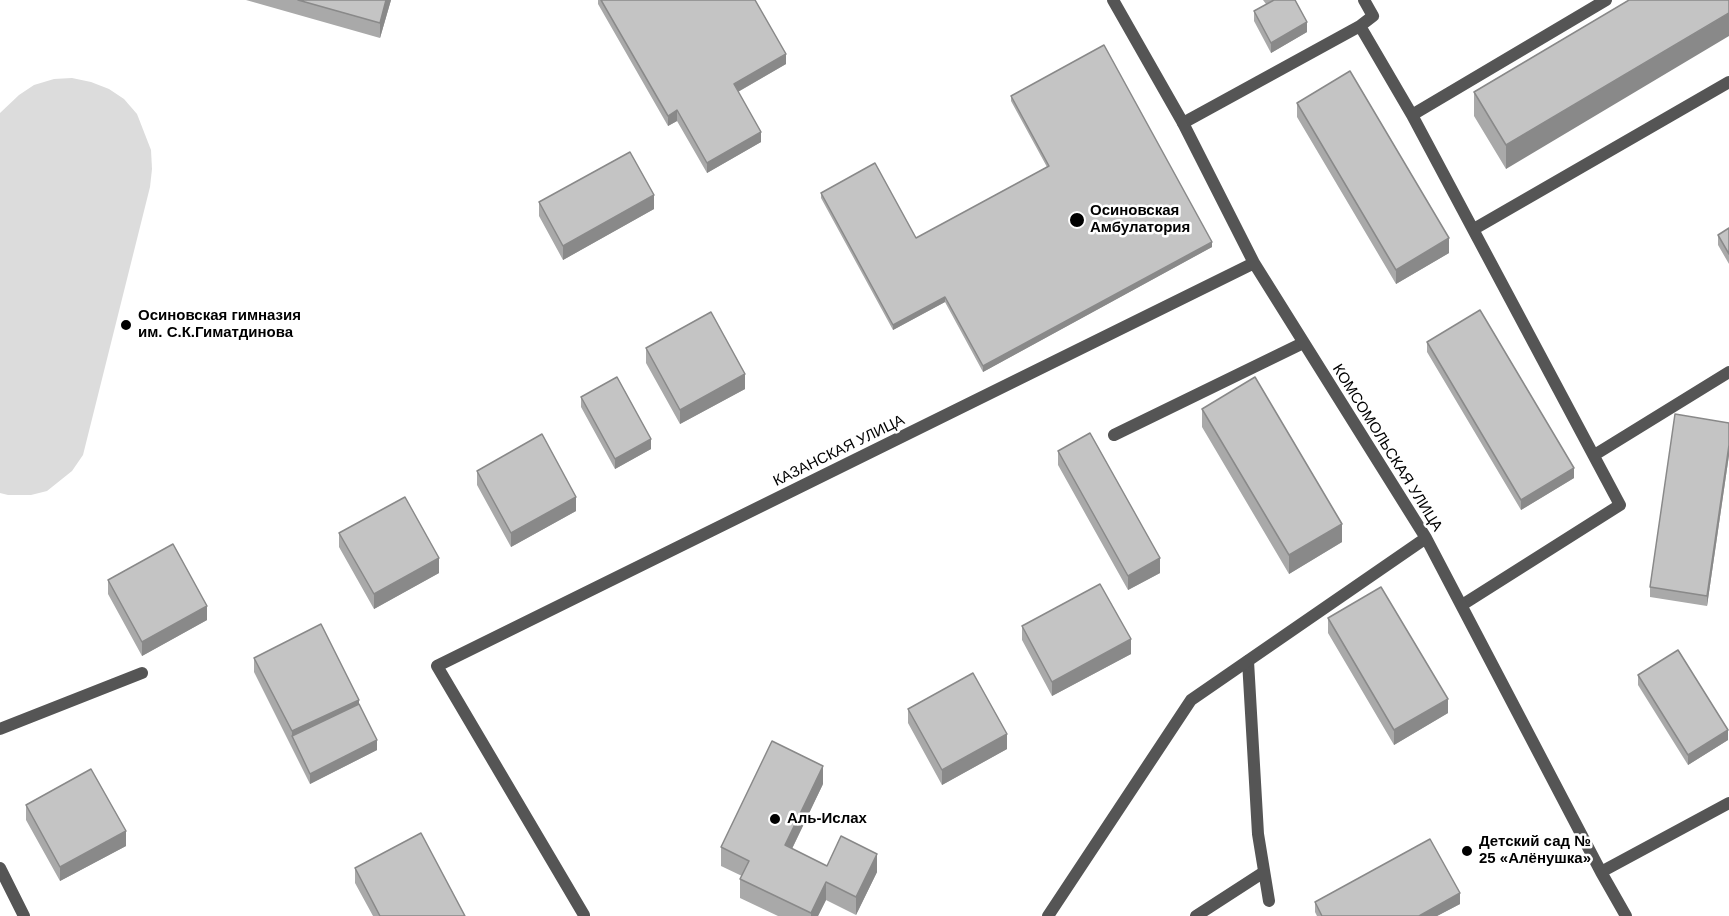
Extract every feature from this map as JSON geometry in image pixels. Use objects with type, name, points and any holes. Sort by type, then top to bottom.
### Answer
[{"type":"street","name":"КОМСОМОЛЬСКАЯ УЛИЦА","points":[[1113,0],[1183,123],[1254,263],[1426,538],[1626,916]]},
{"type":"street","points":[[1183,123],[1360,26],[1373,16],[1364,0]]},
{"type":"street","points":[[1412,115],[1606,0]]},
{"type":"street","points":[[1360,26],[1474,229],[1596,454],[1620,505],[1462,605]]},
{"type":"street","points":[[1474,229],[1729,82]]},
{"type":"street","name":"КАЗАНСКАЯ УЛИЦА","points":[[584,915],[437,666],[1254,263]]},
{"type":"street","points":[[1114,435],[1303,343]]},
{"type":"street","points":[[1596,454],[1729,372]]},
{"type":"street","points":[[1048,916],[1191,700],[1426,538]]},
{"type":"street","points":[[1248,661],[1258,834],[1269,901]]},
{"type":"street","points":[[0,729],[142,673]]},
{"type":"street","points":[[1601,872],[1729,803]]},
{"type":"street","points":[[0,868],[24,916]]},
{"type":"street","points":[[1196,916],[1264,872]]},
{"type":"shaded area","points":[[72,78],[109,89],[124,99],[137,114],[151,150],[150,187],[83,455],[72,471],[47,491],[31,495],[8,495],[0,493],[0,113],[19,95],[34,85],[54,79]]},
{"type":"building","points":[[298,0],[386,0],[380,23]]},
{"type":"building","points":[[601,0],[755,0],[786,54],[734,84],[761,132],[707,163],[677,110],[668,116]]},
{"type":"building","points":[[1274,0],[1295,0],[1307,22],[1271,43],[1254,11]]},
{"type":"building","points":[[1629,0],[1729,0],[1729,13],[1506,145],[1474,92]]},
{"type":"building","name":"Осиновская Амбулатория","points":[[1104,45],[1212,242],[983,366],[945,297],[893,325],[821,193],[875,163],[916,238],[1049,166],[1011,96]]},
{"type":"building","points":[[1350,71],[1449,238],[1396,270],[1297,103]]},
{"type":"building","points":[[630,152],[654,195],[563,246],[539,202]]},
{"type":"building","points":[[1729,228],[1729,254],[1718,235]]},
{"type":"building","points":[[1480,310],[1574,468],[1521,500],[1427,342]]},
{"type":"building","points":[[711,312],[745,374],[680,410],[646,348]]},
{"type":"building","points":[[617,377],[651,439],[615,459],[581,397]]},
{"type":"building","points":[[1255,377],[1342,524],[1289,555],[1202,409]]},
{"type":"building","points":[[1675,414],[1729,423],[1729,445],[1707,596],[1650,587]]},
{"type":"building","points":[[1090,433],[1160,558],[1128,576],[1058,451]]},
{"type":"building","points":[[542,434],[576,497],[511,533],[477,471]]},
{"type":"building","points":[[405,497],[439,558],[374,594],[339,533]]},
{"type":"building","points":[[173,544],[207,606],[142,642],[108,580]]},
{"type":"building","points":[[1100,584],[1131,639],[1052,682],[1022,626]]},
{"type":"building","points":[[1381,587],[1448,699],[1394,730],[1328,618]]},
{"type":"building","points":[[321,624],[359,700],[292,731],[254,658]]},
{"type":"building","points":[[1678,650],[1728,730],[1688,755],[1638,675]]},
{"type":"building","points":[[973,673],[1007,734],[942,770],[908,709]]},
{"type":"building","points":[[359,704],[377,740],[310,774],[292,736]]},
{"type":"building","name":"Аль-Ислах","points":[[772,741],[823,766],[785,845],[827,866],[841,836],[877,854],[856,897],[826,882],[811,913],[740,879],[749,861],[721,847]]},
{"type":"building","points":[[91,769],[126,831],[60,867],[26,805]]},
{"type":"building","points":[[421,833],[465,916],[380,916],[355,868]]},
{"type":"building","points":[[1430,839],[1460,893],[1419,916],[1322,916],[1315,902]]},
{"type":"place","name":"Осиновская Амбулатория","points":[[1077,220]]},
{"type":"place","name":"Осиновская гимназия им. С.К.Гиматдинова","points":[[126,325]]},
{"type":"place","name":"Аль-Ислах","points":[[775,819]]},
{"type":"place","name":"Детский сад № 25 «Алёнушка»","points":[[1467,851]]}]
